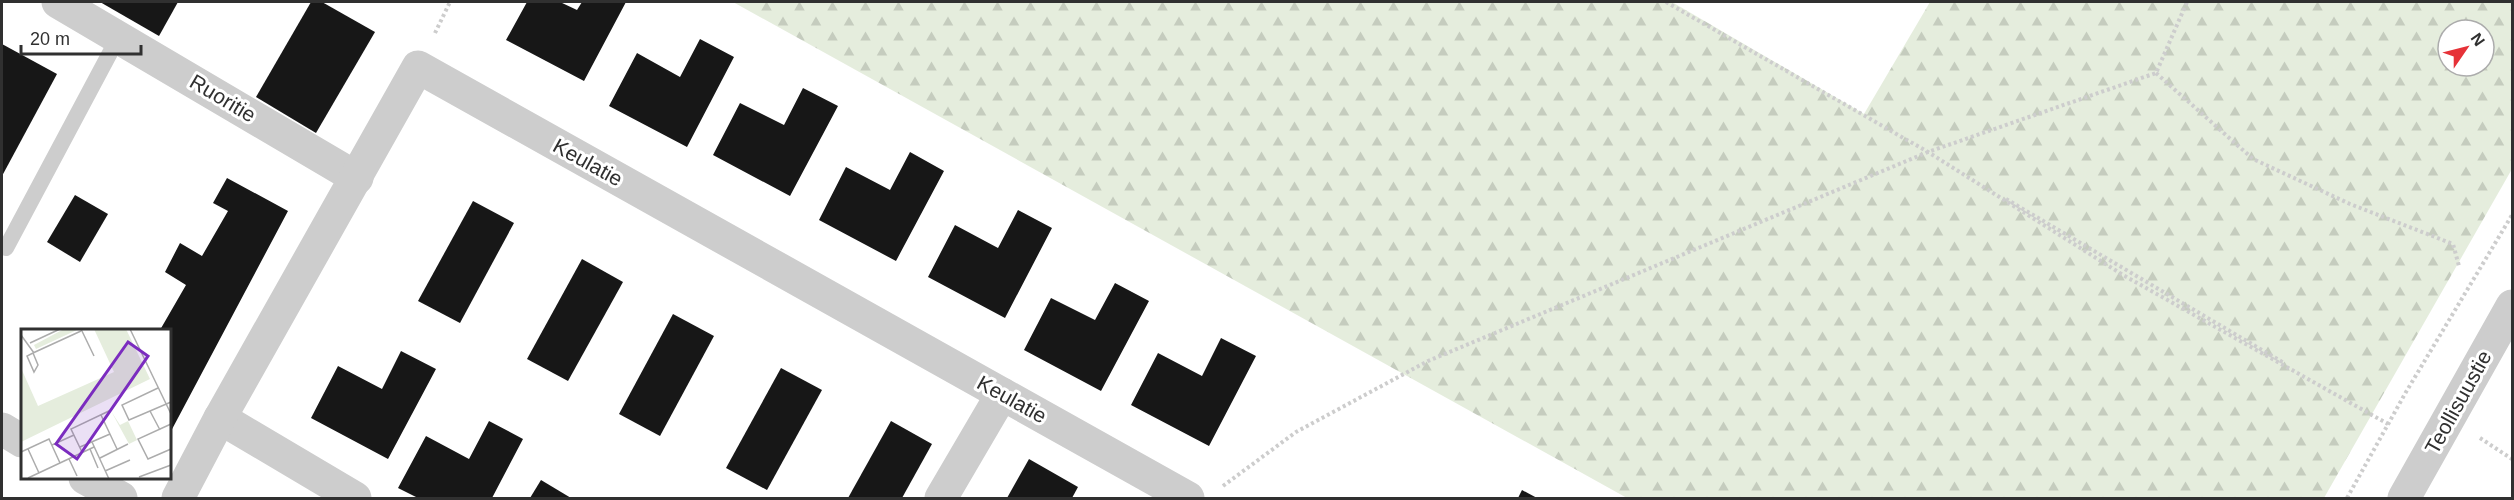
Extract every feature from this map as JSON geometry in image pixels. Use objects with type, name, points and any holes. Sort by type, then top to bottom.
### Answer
[{"type":"street","name":"Ruoritie","points":[[58,2],[357,178]]},
{"type":"street","name":"Keulatie","points":[[178,498],[220,418],[418,67],[1002,394],[1201,495]]},
{"type":"street","name":"Teollisuustie","points":[[2404,498],[2512,306]]},
{"type":"street","points":[[941,498],[1002,394]]},
{"type":"street","points":[[220,418],[355,498]]},
{"type":"street","points":[[2,429],[21,440]]},
{"type":"street","points":[[88,479],[121,498]]},
{"type":"lane","points":[[6,248],[119,36]]},
{"type":"path","points":[[1668,2],[1865,115],[2388,424]]},
{"type":"path","points":[[1201,495],[1296,432],[1428,361],[1928,152],[2156,73],[2187,2]]},
{"type":"path","points":[[2156,73],[2253,159],[2350,204],[2453,244],[2458,266]]},
{"type":"path","points":[[2347,498],[2388,424],[2512,215]]},
{"type":"green space","points":[[733,2],[1672,2],[1864,114],[1930,2],[2512,2],[2512,169],[2324,498],[1627,498]]},
{"type":"building","points":[[100,2],[178,2],[159,36]]},
{"type":"building","points":[[311,2],[322,2],[375,32],[316,133],[256,97]]},
{"type":"building","points":[[527,2],[560,2],[577,10],[582,2],[626,2],[584,81],[506,40]]},
{"type":"building","points":[[700,39],[734,57],[687,147],[609,106],[637,53],[680,77]]},
{"type":"building","points":[[2,44],[57,74],[2,176]]},
{"type":"building","points":[[803,88],[838,106],[790,196],[713,155],[740,103],[784,125]]},
{"type":"building","points":[[910,152],[944,171],[896,261],[819,220],[846,167],[890,190]]},
{"type":"building","points":[[227,178],[288,211],[171,431],[171,329],[161,329],[186,285],[165,272],[180,243],[202,256],[228,211],[213,203]]},
{"type":"building","points":[[75,195],[108,214],[80,262],[47,242]]},
{"type":"building","points":[[473,201],[514,223],[460,323],[418,301]]},
{"type":"building","points":[[1018,210],[1052,228],[1005,318],[928,277],[955,225],[998,248]]},
{"type":"building","points":[[582,259],[623,282],[568,381],[527,359]]},
{"type":"building","points":[[1115,283],[1149,301],[1101,391],[1024,350],[1051,298],[1095,320]]},
{"type":"building","points":[[673,314],[714,336],[660,436],[619,414]]},
{"type":"building","points":[[1221,338],[1256,356],[1209,446],[1131,405],[1158,353],[1202,376]]},
{"type":"building","points":[[401,351],[436,369],[388,459],[311,418],[338,366],[382,389]]},
{"type":"building","points":[[781,368],[822,390],[767,490],[726,468]]},
{"type":"building","points":[[489,421],[523,439],[492,498],[418,498],[398,488],[426,436],[469,459]]},
{"type":"building","points":[[891,421],[932,444],[902,498],[848,498]]},
{"type":"building","points":[[1029,459],[1078,487],[1072,498],[1007,498]]},
{"type":"building","points":[[541,480],[571,498],[530,498]]},
{"type":"building","points":[[1522,490],[1537,498],[1518,498]]}]
